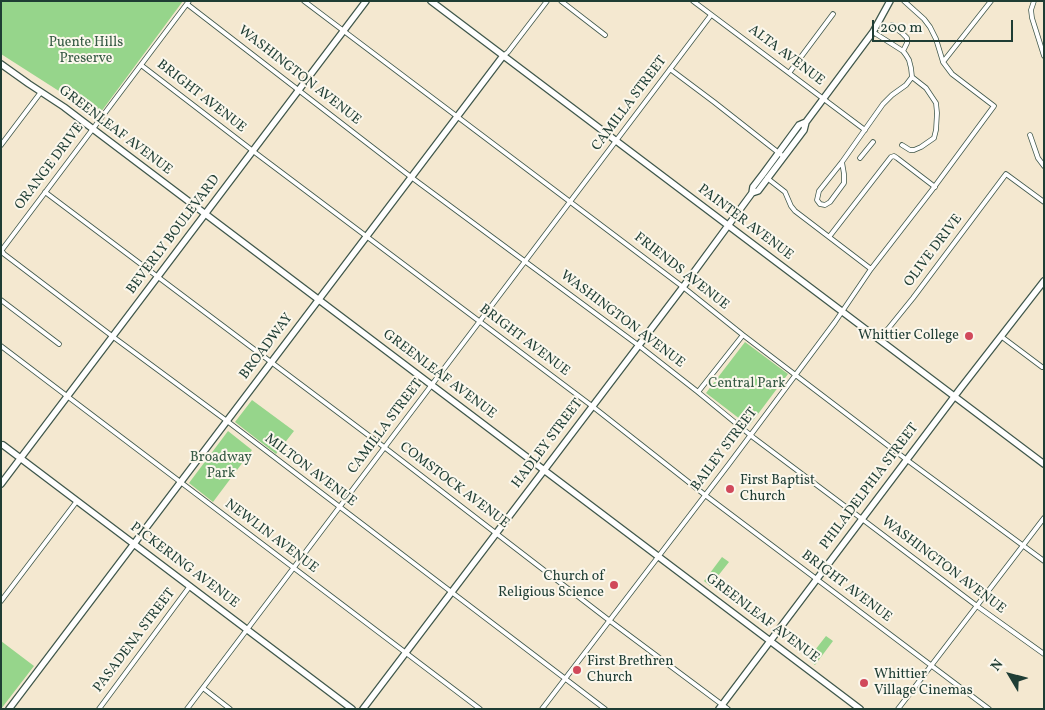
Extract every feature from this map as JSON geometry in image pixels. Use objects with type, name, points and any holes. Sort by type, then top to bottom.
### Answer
[{"type":"street","name":"FRIENDS AVENUE","points":[[304,1],[683,287],[907,460],[1044,561]]},
{"type":"street","name":"BEVERLY BOULEVARD","points":[[1,484],[366,1]]},
{"type":"street","name":"PAINTER AVENUE","points":[[431,1],[1044,464]]},
{"type":"street","name":"BROADWAY","points":[[9,709],[457,116],[547,1]]},
{"type":"street","points":[[561,1],[605,35]]},
{"type":"street","name":"ALTA AVENUE","points":[[693,1],[865,130]]},
{"type":"street","name":"HADLEY STREET","points":[[363,709],[752,193],[758,191],[765,176],[804,130],[806,122],[873,32],[890,1]]},
{"type":"street","points":[[904,1],[930,27],[943,62]]},
{"type":"street","points":[[943,62],[991,1]]},
{"type":"street","points":[[1034,1],[1031,10],[1032,18],[1044,56]]},
{"type":"street","name":"ORANGE DRIVE","points":[[1,251],[188,3]]},
{"type":"street","name":"WASHINGTON AVENUE","points":[[188,3],[298,91],[411,177],[638,345],[862,519],[1044,654]]},
{"type":"street","points":[[789,72],[834,14]]},
{"type":"street","name":"CAMILLA STREET","points":[[187,709],[711,15]]},
{"type":"street","points":[[892,25],[906,38],[907,43],[903,52]]},
{"type":"street","points":[[842,162],[844,183],[830,202],[825,205],[820,204],[817,200],[819,191],[857,142],[883,104],[906,85],[912,77],[909,60],[903,52],[873,32]]},
{"type":"street","name":"BAILEY STREET","points":[[542,709],[659,557],[842,312],[871,269],[994,106],[952,74],[943,62]]},
{"type":"street","name":"GREENLEAF AVENUE","points":[[1,64],[92,129],[860,709]]},
{"type":"street","name":"BRIGHT AVENUE","points":[[141,65],[989,709]]},
{"type":"street","points":[[670,69],[781,155]]},
{"type":"street","points":[[902,145],[910,150],[921,147],[934,138],[936,130],[938,113],[936,103],[926,88],[912,77]]},
{"type":"street","points":[[1,146],[41,92]]},
{"type":"street","points":[[1030,135],[1038,158],[1044,166]]},
{"type":"street","points":[[857,142],[867,149]]},
{"type":"street","points":[[860,158],[873,142]]},
{"type":"street","points":[[829,237],[891,157],[894,156],[935,186]]},
{"type":"street","name":"OLIVE DRIVE","points":[[880,340],[1006,174],[1044,202]]},
{"type":"street","points":[[765,176],[785,192],[795,211],[871,269]]},
{"type":"street","name":"COMSTOCK AVENUE","points":[[45,192],[496,533],[720,707],[728,709]]},
{"type":"street","name":"MILTON AVENUE","points":[[1,251],[605,709]]},
{"type":"street","name":"PHILADELPHIA STREET","points":[[720,707],[1044,281]]},
{"type":"street","points":[[1,300],[59,344]]},
{"type":"street","points":[[698,392],[743,335]]},
{"type":"street","points":[[1002,337],[1042,367]]},
{"type":"street","name":"NEWLIN AVENUE","points":[[1,346],[480,709]]},
{"type":"street","name":"PICKERING AVENUE","points":[[2,445],[352,709]]},
{"type":"street","points":[[1,601],[77,501]]},
{"type":"street","points":[[898,709],[1044,518]]},
{"type":"street","name":"PASADENA STREET","points":[[101,708],[190,586]]},
{"type":"street","points":[[203,688],[230,709]]},
{"type":"green space","name":"Puente Hills Preserve","points":[[1,1],[183,1],[98,116],[1,54]]},
{"type":"green space","name":"Central Park","points":[[745,342],[788,374],[749,426],[706,393]]},
{"type":"green space","name":"Broadway Park","points":[[252,400],[294,431],[276,454],[235,422]]},
{"type":"green space","name":"Broadway Park","points":[[228,431],[252,450],[213,502],[189,483]]},
{"type":"green space","points":[[722,557],[729,562],[710,586],[704,581]]},
{"type":"green space","points":[[826,636],[833,641],[815,665],[808,659]]},
{"type":"green space","points":[[1,641],[34,666],[1,709]]},
{"type":"place","name":"Whittier College","points":[[969,336]]},
{"type":"place","name":"First Baptist Church","points":[[730,489]]},
{"type":"place","name":"Church of Religious Science","points":[[614,585]]},
{"type":"place","name":"First Brethren Church","points":[[577,670]]},
{"type":"place","name":"Whittier Village Cinemas","points":[[864,683]]}]
